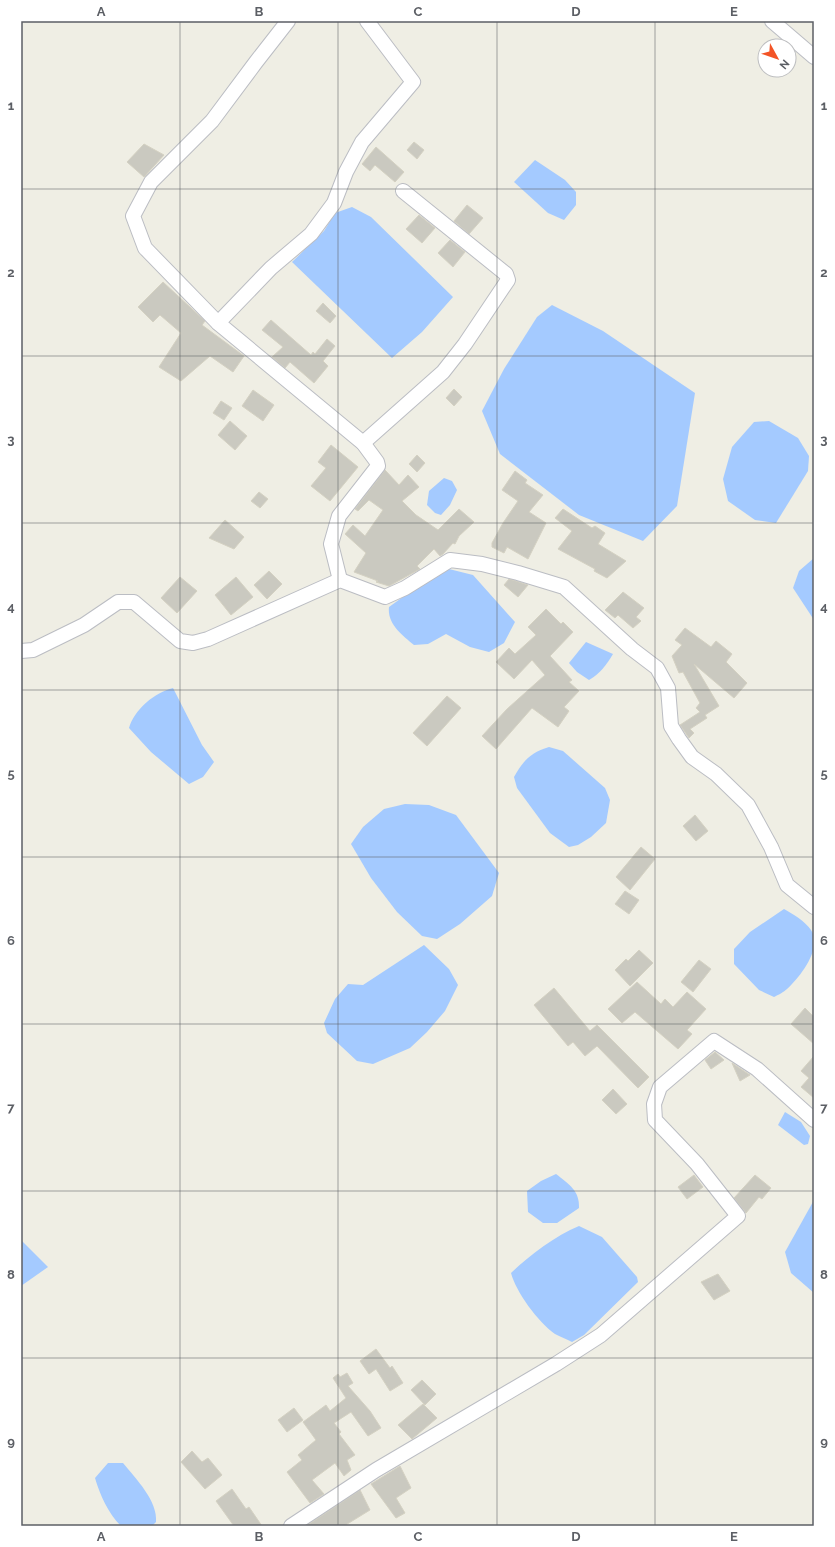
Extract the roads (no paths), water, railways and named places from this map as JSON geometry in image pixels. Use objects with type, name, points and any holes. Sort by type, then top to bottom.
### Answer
[{"type":"street","points":[[288,21],[212,121],[151,182],[133,216],[145,248],[218,323],[363,443],[377,462],[378,466],[339,516],[331,544],[340,580]]},
{"type":"street","points":[[218,323],[271,268],[311,234],[334,203],[346,172],[362,142],[413,82],[367,21]]},
{"type":"street","points":[[772,21],[814,57]]},
{"type":"street","points":[[363,443],[443,372],[465,344],[508,280],[506,274],[403,191]]},
{"type":"street","points":[[21,651],[33,650],[84,625],[118,602],[134,602],[180,641],[193,643],[208,639],[340,580],[385,597],[405,588],[450,560],[482,564],[564,587],[627,645],[657,668],[668,688],[671,726],[679,739],[692,757],[716,774],[748,805],[771,847],[787,884],[814,907]]},
{"type":"street","points":[[291,1526],[376,1470],[549,1368],[601,1335],[738,1216],[697,1164],[655,1120],[654,1104],[660,1087],[714,1042],[757,1068],[814,1120]]},
{"type":"water","points":[[535,160],[565,180],[576,192],[576,205],[564,220],[548,213],[514,182]]},
{"type":"water","points":[[352,207],[371,217],[453,297],[422,332],[392,358],[292,262],[324,231],[335,213]]},
{"type":"water","points":[[552,305],[603,331],[695,393],[677,506],[643,541],[579,515],[500,454],[482,411],[504,369],[537,317]]},
{"type":"water","points":[[769,421],[798,438],[809,456],[808,471],[776,523],[755,520],[728,501],[723,479],[732,447],[754,422]]},
{"type":"water","points":[[444,478],[452,481],[457,490],[450,505],[441,515],[435,513],[427,505],[429,491]]},
{"type":"water","points":[[814,558],[814,620],[793,588],[799,571]]},
{"type":"water","points":[[449,569],[473,575],[515,622],[504,643],[489,652],[470,647],[446,634],[428,644],[414,645],[396,629],[390,619],[389,607],[414,589]]},
{"type":"water","points":[[586,642],[613,654],[597,675],[589,680],[577,672],[569,663]]},
{"type":"water","points":[[173,688],[202,745],[214,762],[203,777],[189,784],[151,752],[129,728],[140,708],[159,693]]},
{"type":"water","points":[[549,747],[563,751],[605,788],[610,800],[606,823],[591,837],[578,845],[569,847],[550,833],[517,788],[514,777],[521,766],[532,754]]},
{"type":"water","points":[[405,804],[429,805],[456,815],[499,873],[492,896],[460,924],[437,939],[422,936],[397,912],[371,878],[351,844],[363,827],[384,809]]},
{"type":"water","points":[[784,909],[799,918],[811,930],[814,937],[814,945],[808,962],[798,977],[786,990],[774,997],[759,990],[734,964],[734,949],[750,932]]},
{"type":"water","points":[[424,945],[449,969],[458,985],[445,1011],[427,1032],[410,1048],[373,1064],[357,1061],[327,1033],[324,1023],[335,999],[348,984],[363,985]]},
{"type":"water","points":[[785,1112],[801,1122],[810,1136],[808,1144],[804,1145],[778,1125]]},
{"type":"water","points":[[556,1174],[576,1192],[579,1208],[557,1223],[543,1223],[528,1212],[527,1191],[541,1181]]},
{"type":"water","points":[[814,1200],[814,1293],[791,1273],[785,1252]]},
{"type":"water","points":[[579,1226],[602,1237],[637,1277],[638,1282],[584,1335],[572,1342],[548,1329],[528,1306],[511,1273],[543,1246]]},
{"type":"water","points":[[21,1240],[48,1267],[21,1286]]},
{"type":"water","points":[[108,1463],[123,1463],[140,1483],[154,1506],[156,1522],[152,1526],[121,1526],[108,1510],[95,1478]]}]
